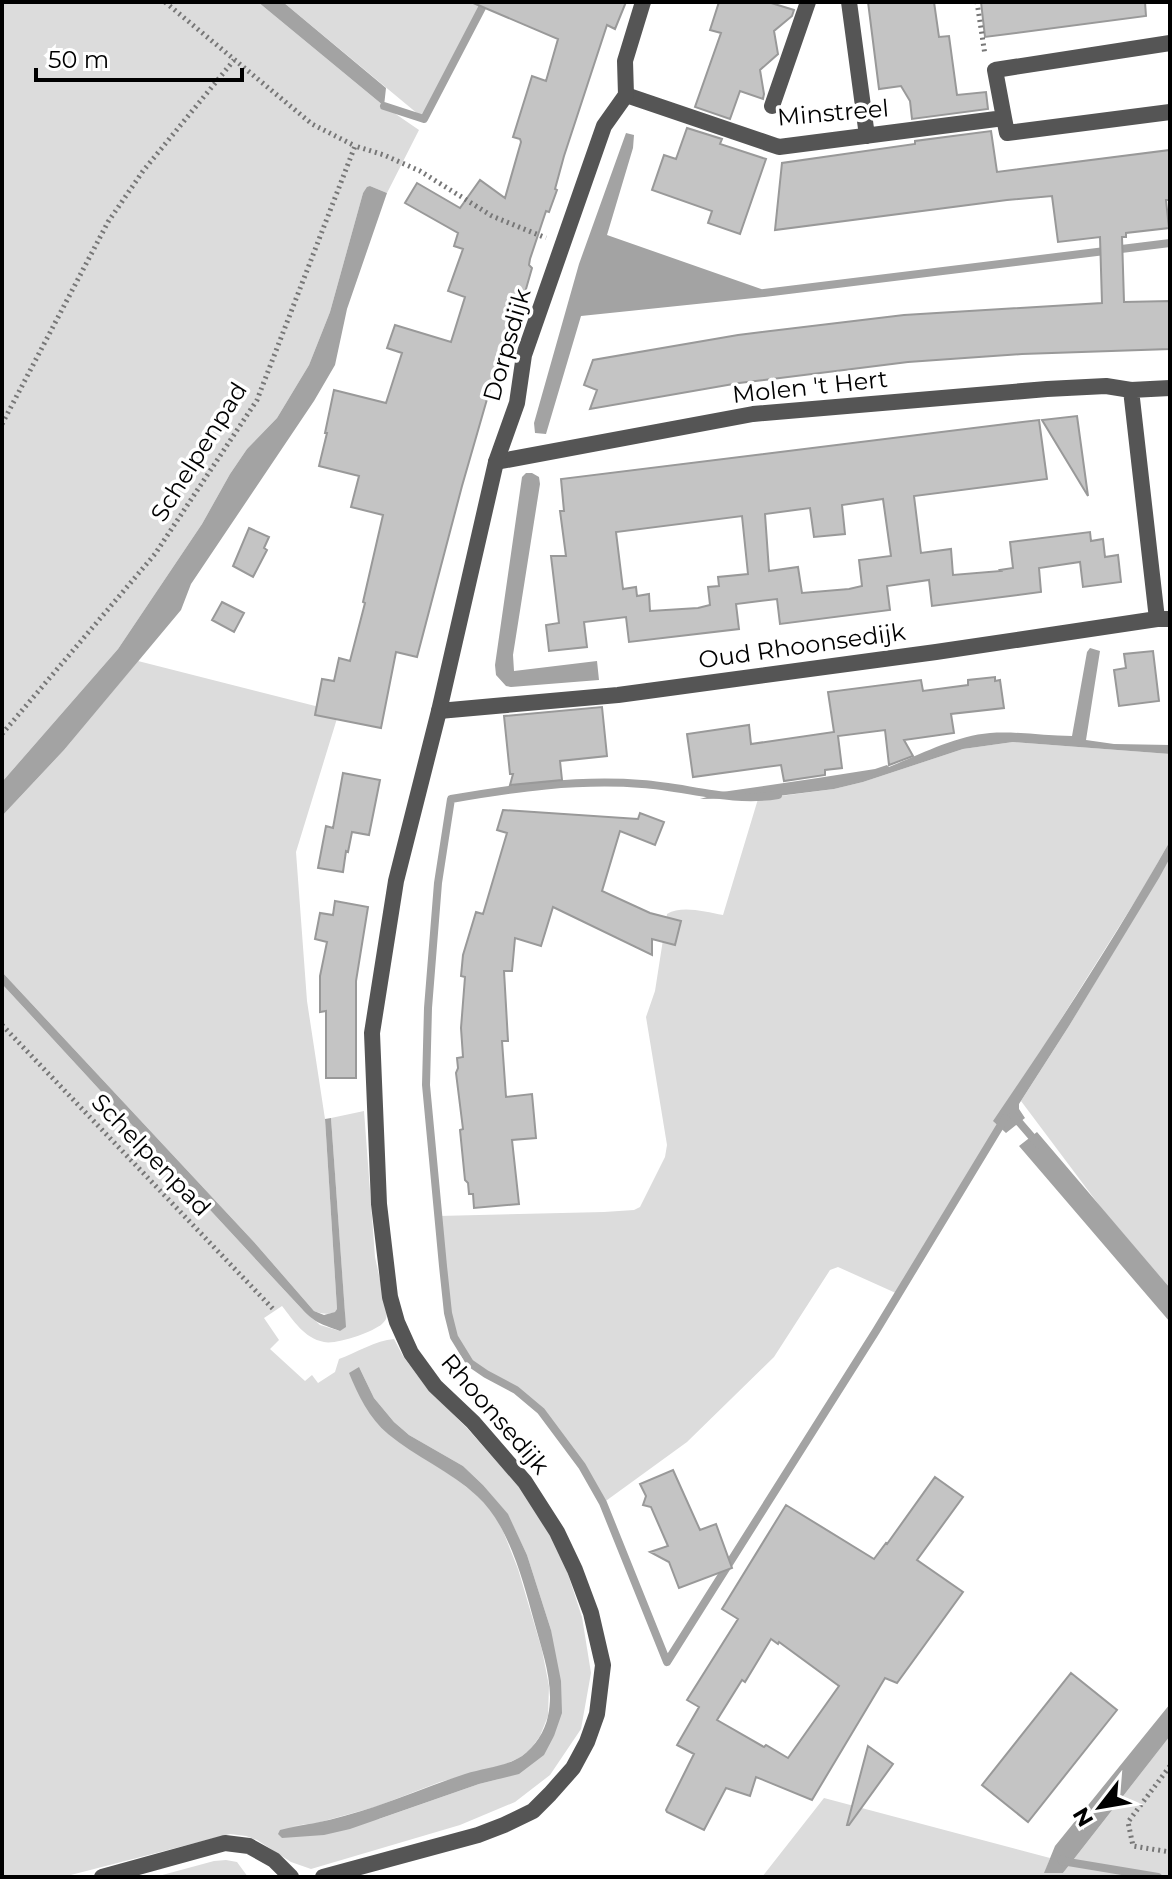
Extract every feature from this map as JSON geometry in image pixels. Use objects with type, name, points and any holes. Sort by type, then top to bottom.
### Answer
[{"type":"street","points":[[626,95],[625,61],[643,2]]},
{"type":"street","points":[[772,106],[808,2]]},
{"type":"street","points":[[849,2],[867,136]]},
{"type":"street","points":[[1170,43],[995,70],[1007,133],[1170,112]]},
{"type":"street","name":"Minstreel","points":[[626,95],[779,147],[1004,118]]},
{"type":"street","name":"Dorpsdijk","points":[[439,711],[496,462],[517,403],[524,355],[604,126],[626,95]]},
{"type":"street","name":"Molen 't Hert","points":[[496,462],[753,414],[1047,389],[1106,386],[1131,390],[1170,388]]},
{"type":"street","points":[[1131,390],[1164,619]]},
{"type":"street","name":"Oud Rhoonsedijk","points":[[439,711],[618,695],[1164,619]]},
{"type":"street","name":"Rhoonsedijk","points":[[323,1877],[478,1835],[533,1811],[573,1768],[587,1742],[597,1714],[603,1665],[591,1613],[557,1532],[525,1482],[473,1422],[435,1386],[411,1353],[390,1297],[379,1204],[372,1033],[396,881],[439,711]]},
{"type":"street","points":[[102,1877],[225,1843],[249,1846],[274,1860],[291,1877]]},
{"type":"path","points":[[165,2],[312,124],[355,146],[420,171],[492,216],[563,246]]},
{"type":"path","points":[[977,2],[987,67],[995,70]]},
{"type":"path","points":[[2,424],[108,222],[143,171],[234,60]]},
{"type":"path","name":"Schelpenpad","points":[[2,734],[155,554],[257,400],[355,146]]},
{"type":"path","name":"Schelpenpad","points":[[2,1025],[274,1310]]},
{"type":"path","points":[[1170,1766],[1128,1822],[1133,1846],[1170,1852]]},
{"type":"shaded area","points":[[2,2],[258,2],[384,106],[419,130],[387,193],[370,186],[363,193],[330,312],[309,365],[277,418],[247,449],[202,524],[118,649],[2,782]]},
{"type":"shaded area","points":[[258,2],[283,2],[386,88],[384,106]]},
{"type":"shaded area","points":[[283,2],[485,2],[424,119]]},
{"type":"shaded area","points":[[626,133],[634,135],[633,148],[607,235],[764,290],[764,297],[581,316],[546,434],[535,433],[534,423],[579,264]]},
{"type":"shaded area","points":[[370,186],[387,193],[347,309],[335,365],[314,401],[191,584],[181,610],[64,750],[2,816],[2,782],[118,649],[202,524],[230,474],[247,449],[277,418],[309,365],[330,312],[363,193]]},
{"type":"shaded area","points":[[526,473],[539,477],[540,484],[513,655],[514,671],[597,661],[599,680],[511,687],[496,675],[522,477]]},
{"type":"shaded area","points":[[1090,648],[1100,651],[1086,740],[1170,745],[1170,754],[1013,742],[963,749],[834,789],[761,798],[700,799],[714,795],[718,797],[722,792],[889,767],[938,746],[977,735],[1072,736]]},
{"type":"shaded area","points":[[138,661],[339,712],[296,852],[307,1001],[325,1119],[336,1312],[325,1314],[314,1311],[254,1242],[2,972],[2,816],[64,750]]},
{"type":"shaded area","points":[[1013,742],[1170,754],[1170,841],[1046,1043],[994,1121],[1001,1129],[898,1294],[838,1267],[830,1270],[774,1357],[687,1442],[603,1503],[582,1466],[541,1411],[516,1390],[470,1363],[454,1337],[448,1313],[438,1216],[604,1212],[640,1207],[665,1157],[667,1145],[646,1017],[655,991],[667,914],[687,910],[723,915],[758,799],[834,789],[963,749]]},
{"type":"shaded area","points":[[1170,841],[1170,858],[1159,878],[1019,1104],[1025,1118],[1006,1133],[993,1121],[1084,983]]},
{"type":"shaded area","points":[[1170,858],[1170,1288],[1102,1209],[1021,1101]]},
{"type":"shaded area","points":[[2,972],[254,1242],[314,1311],[324,1315],[337,1309],[325,1119],[331,1118],[346,1327],[340,1331],[324,1325],[302,1309],[2,984]]},
{"type":"shaded area","points":[[2,984],[302,1309],[320,1325],[340,1331],[345,1314],[331,1118],[364,1111],[375,1257],[386,1319],[363,1334],[337,1342],[324,1342],[305,1333],[282,1306],[264,1318],[279,1340],[270,1349],[305,1381],[312,1375],[318,1383],[335,1372],[339,1359],[373,1344],[394,1339],[426,1387],[527,1496],[562,1556],[582,1617],[591,1673],[581,1729],[550,1775],[515,1802],[460,1825],[311,1869],[291,1862],[257,1840],[230,1834],[63,1877],[2,1877]],"holes":[[[359,1367],[374,1398],[409,1435],[463,1466],[508,1515],[527,1555],[551,1630],[554,1736],[499,1779],[379,1819],[292,1826],[317,1823],[375,1807],[440,1782],[503,1765],[530,1750],[548,1716],[549,1686],[542,1650],[518,1569],[503,1531],[492,1511],[478,1496],[387,1433]]]},
{"type":"shaded area","points":[[1037,1132],[1170,1288],[1170,1322],[1019,1146]]},
{"type":"shaded area","points":[[359,1367],[374,1398],[394,1422],[409,1435],[463,1466],[508,1514],[527,1555],[551,1630],[561,1681],[562,1713],[544,1755],[519,1774],[479,1784],[350,1829],[324,1835],[282,1838],[278,1834],[280,1830],[360,1811],[515,1760],[535,1743],[544,1727],[550,1704],[544,1656],[520,1572],[498,1522],[467,1487],[381,1428],[365,1406],[349,1373]]},
{"type":"shaded area","points":[[1170,1704],[1170,1736],[1063,1873],[1044,1873],[1055,1846]]},
{"type":"shaded area","points":[[1170,1736],[1170,1877],[762,1877],[824,1798],[1050,1858],[1045,1872],[1063,1873]]},
{"type":"shaded area","points":[[214,1861],[237,1862],[248,1877],[155,1877]]},
{"type":"building","points":[[471,2],[626,2],[615,29],[607,25],[564,156],[557,190],[549,212],[546,211],[530,259],[532,268],[498,361],[417,657],[396,652],[381,728],[315,715],[322,679],[334,681],[339,658],[350,661],[383,515],[351,507],[359,476],[319,466],[334,390],[386,403],[402,353],[387,348],[395,325],[451,342],[465,297],[448,291],[463,249],[454,246],[458,233],[405,203],[417,183],[460,208],[480,180],[505,198],[521,142],[513,137],[532,76],[546,81],[558,39]]},
{"type":"building","points":[[719,2],[768,2],[794,10],[792,16],[774,31],[778,54],[760,70],[763,99],[740,91],[730,119],[695,107],[721,33],[710,30]]},
{"type":"building","points":[[868,2],[934,2],[939,37],[949,36],[957,95],[986,92],[988,109],[912,119],[910,101],[901,86],[879,89]]},
{"type":"building","points":[[981,2],[1145,2],[1146,16],[985,37]]},
{"type":"building","points":[[687,128],[722,139],[720,144],[766,159],[740,234],[708,223],[712,211],[652,190],[664,155],[676,159]]},
{"type":"building","points":[[991,131],[997,172],[1170,150],[1170,200],[1166,200],[1169,228],[1126,233],[1126,237],[1122,237],[1124,302],[1170,301],[1170,349],[908,362],[739,383],[590,409],[597,390],[584,385],[593,360],[738,335],[904,315],[1102,303],[1100,237],[1058,242],[1052,196],[775,230],[782,163]]},
{"type":"building","points":[[1077,416],[1088,496],[1042,420]]},
{"type":"building","points":[[1039,420],[1047,479],[914,496],[921,553],[951,549],[953,575],[1001,571],[1013,568],[1010,542],[1090,532],[1091,541],[1103,539],[1105,557],[1118,555],[1121,582],[1083,587],[1080,562],[1039,568],[1041,592],[932,606],[929,580],[887,586],[890,610],[780,624],[777,599],[736,604],[739,629],[629,642],[626,617],[584,622],[587,647],[549,651],[546,625],[559,623],[551,556],[566,556],[560,511],[564,511],[561,479]],"holes":[[[883,499],[891,556],[859,560],[862,586],[802,593],[798,567],[769,571],[765,514],[810,508],[814,537],[845,534],[842,505]],[[742,516],[748,574],[718,577],[719,586],[708,587],[710,605],[650,611],[649,594],[637,596],[636,587],[623,589],[616,532]]]},
{"type":"building","points":[[249,528],[269,537],[264,548],[267,550],[253,577],[233,566]]},
{"type":"building","points":[[222,602],[244,613],[234,632],[212,620]]},
{"type":"building","points":[[1153,651],[1159,701],[1119,706],[1114,670],[1126,668],[1124,654]]},
{"type":"building","points":[[995,677],[995,681],[1000,680],[1004,708],[951,714],[954,733],[904,740],[913,756],[889,765],[885,730],[838,736],[842,768],[825,770],[825,775],[784,781],[781,765],[693,777],[687,734],[749,725],[751,744],[834,732],[828,692],[921,680],[923,691],[968,685],[968,680]]},
{"type":"building","points":[[602,707],[607,756],[560,761],[562,780],[510,785],[513,774],[510,774],[504,716]]},
{"type":"building","points":[[343,773],[380,780],[369,835],[352,832],[343,872],[318,868],[326,826],[333,828]]},
{"type":"building","points":[[503,810],[638,819],[640,813],[664,822],[655,845],[620,831],[602,891],[650,913],[681,921],[675,945],[652,939],[652,955],[553,907],[541,946],[515,938],[512,971],[504,971],[508,1041],[502,1041],[506,1097],[532,1094],[536,1138],[512,1140],[519,1204],[474,1208],[473,1194],[469,1194],[465,1180],[456,1073],[457,1058],[463,1057],[461,1028],[465,977],[461,976],[463,955],[476,912],[483,914],[507,833],[497,830]]},
{"type":"building","points":[[335,901],[368,907],[356,981],[356,1078],[326,1078],[326,1011],[320,1012],[320,976],[327,942],[315,939],[320,913],[333,915]]},
{"type":"building","points":[[673,1470],[700,1530],[716,1524],[732,1568],[679,1588],[669,1562],[650,1552],[668,1546],[651,1507],[643,1505],[646,1496],[640,1484]]},
{"type":"building","points":[[935,1477],[963,1497],[917,1560],[963,1592],[897,1683],[885,1678],[812,1800],[756,1777],[750,1796],[726,1788],[704,1830],[667,1812],[694,1754],[677,1745],[699,1707],[687,1700],[738,1619],[722,1609],[786,1505],[874,1559]],"holes":[[[771,1639],[839,1686],[788,1758],[717,1720]]]},
{"type":"building","points":[[1071,1673],[1117,1710],[1028,1822],[982,1785]]},
{"type":"building","points":[[868,1746],[893,1764],[847,1825]]},
{"type":"waterway","points":[[384,106],[424,119],[485,2]]},
{"type":"waterway","points":[[764,293],[1170,243]]},
{"type":"waterway","points":[[778,795],[727,796],[642,784],[594,783],[522,788],[451,799],[438,883],[428,1008],[426,1085],[448,1313],[454,1337],[470,1363],[516,1390],[541,1411],[582,1466],[603,1503],[667,1662],[876,1331],[1005,1118]]},
{"type":"waterway","points":[[1013,1115],[1038,1144]]},
{"type":"waterway","points":[[1063,1859],[1158,1877]]}]
